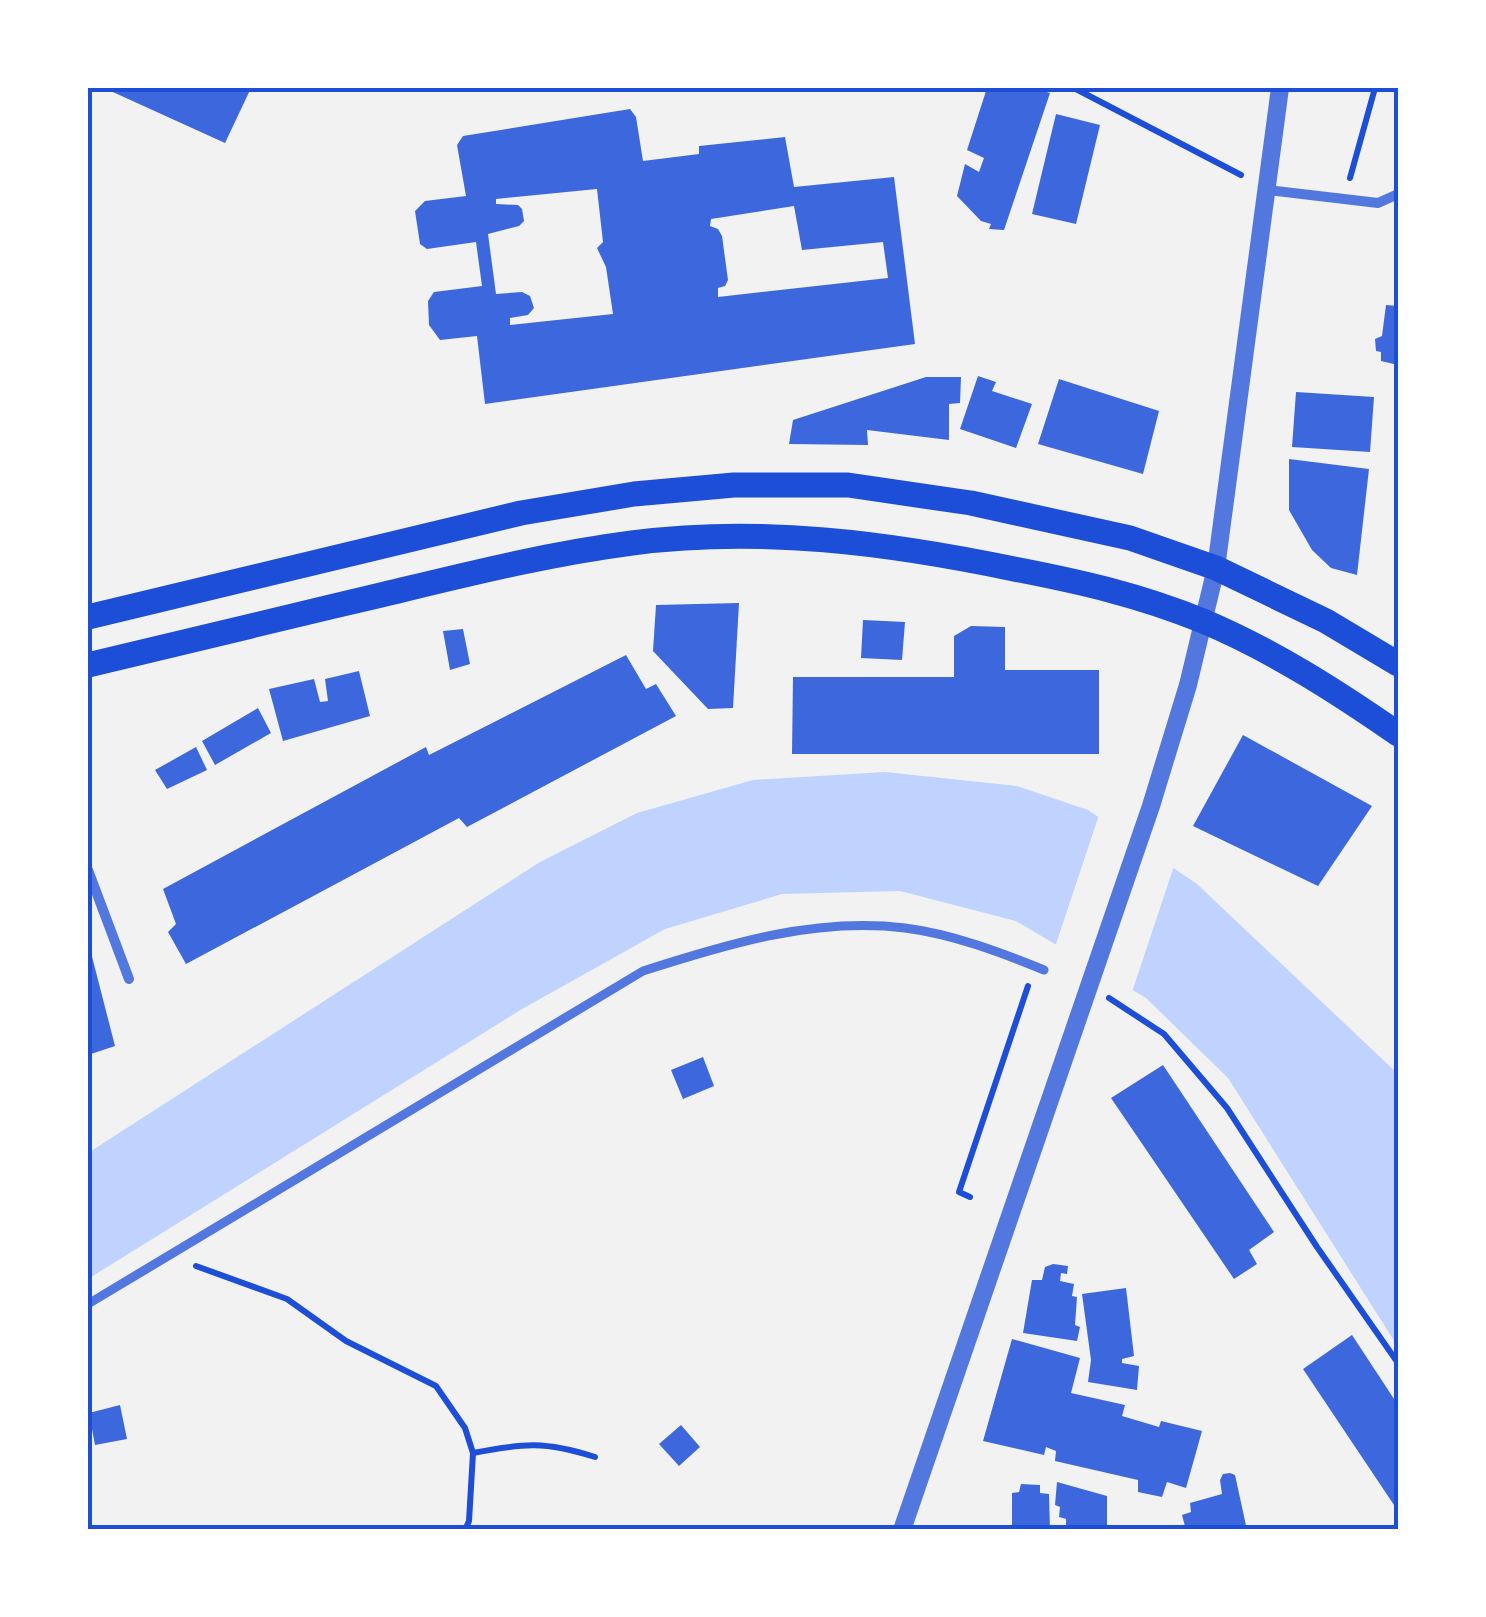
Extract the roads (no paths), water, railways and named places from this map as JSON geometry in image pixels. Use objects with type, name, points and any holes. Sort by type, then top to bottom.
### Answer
[{"type":"main road","points":[[88,617],[521,513],[634,494],[734,485],[848,486],[926,495],[1130,538],[1216,568],[1326,621],[1398,664]]},
{"type":"main road","points":[[88,665],[535,558],[635,542],[730,535],[839,540],[958,557],[1118,590],[1204,622],[1325,684],[1398,734]]},
{"type":"street","points":[[902,1530],[1151,806],[1204,622],[1216,568],[1280,88]]},
{"type":"street","points":[[1268,190],[1378,204],[1398,194]]},
{"type":"street","points":[[88,870],[129,979]]},
{"type":"street","points":[[88,1304],[643,972],[734,942],[824,926],[905,928],[992,949],[1044,970]]},
{"type":"water","points":[[885,772],[1017,786],[1088,810],[1197,884],[1398,1074],[1398,1347],[1228,1078],[1146,998],[1016,921],[900,891],[782,894],[665,929],[522,1009],[88,1279],[88,1153],[540,862],[637,813],[753,780]]}]
